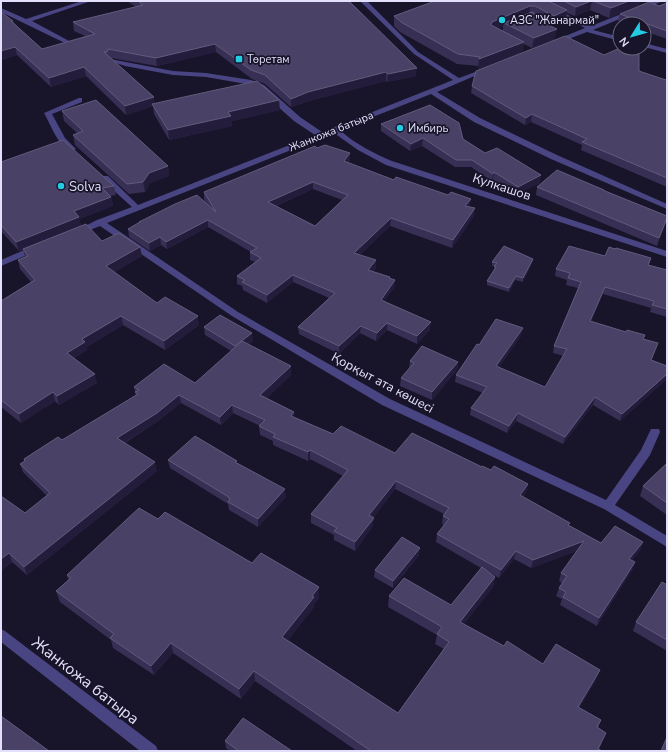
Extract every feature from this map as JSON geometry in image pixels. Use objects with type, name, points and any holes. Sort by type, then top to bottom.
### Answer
[{"type":"street","points":[[26,21],[88,1]]},
{"type":"street","points":[[363,1],[416,53],[458,80]]},
{"type":"street","points":[[534,1],[589,29],[612,36]]},
{"type":"street","points":[[550,44],[566,35],[589,29],[648,3],[660,1]]},
{"type":"street","points":[[1,10],[69,43]]},
{"type":"street","points":[[652,47],[667,51]]},
{"type":"street","points":[[112,60],[173,73],[206,75],[248,82],[261,87],[297,119],[321,135]]},
{"type":"street","name":"Жанкожа батыра","points":[[72,234],[494,66]]},
{"type":"street","points":[[431,91],[484,124],[554,158],[667,207]]},
{"type":"street","points":[[78,154],[62,139],[48,112],[79,100]]},
{"type":"street","name":"Кулкашов","points":[[335,130],[347,141],[364,152],[389,163],[667,254]]},
{"type":"street","points":[[100,174],[138,208]]},
{"type":"street","name":"Қорқыт ата көшесі","points":[[100,222],[234,314],[386,402],[608,506],[667,542]]},
{"type":"street","points":[[1,252],[5,261],[44,245]]},
{"type":"street","points":[[608,506],[646,452],[655,432]]},
{"type":"street","name":"Жанкожа батыра","points":[[1,635],[150,751]]},
{"type":"building","points":[[138,1],[349,1],[417,68],[388,74],[386,72],[308,92],[291,99],[265,75],[251,70],[215,44],[156,58],[108,49],[107,52],[104,52],[154,97],[125,106],[84,67],[49,78],[15,47],[1,51],[1,12],[13,21],[11,21],[42,49],[95,34],[73,22],[143,5]]},
{"type":"building","points":[[435,1],[548,1],[567,10],[554,16],[535,6],[530,6],[492,22],[491,25],[524,42],[479,59],[480,57],[458,54],[401,22],[394,16]]},
{"type":"building","points":[[564,1],[591,1],[576,7]]},
{"type":"building","points":[[593,1],[629,1],[611,8]]},
{"type":"building","points":[[649,2],[659,6],[667,3],[667,31],[652,26],[652,16],[626,16],[620,14]]},
{"type":"building","points":[[532,12],[546,19],[540,21],[557,29],[534,38],[504,23]]},
{"type":"building","points":[[565,36],[604,55],[612,52],[612,56],[639,56],[639,71],[666,80],[667,78],[667,178],[582,142],[587,139],[532,114],[526,118],[472,86],[476,71]]},
{"type":"building","points":[[257,81],[279,100],[228,112],[231,116],[168,130],[152,104]]},
{"type":"building","points":[[96,100],[168,166],[149,173],[143,182],[127,184],[73,135],[83,131],[62,111]]},
{"type":"building","points":[[430,105],[459,123],[463,139],[485,153],[497,148],[541,175],[518,187],[494,172],[493,174],[472,160],[456,160],[423,138],[411,144],[381,124]]},
{"type":"building","points":[[63,140],[114,186],[102,188],[111,197],[74,211],[79,217],[16,242],[1,225],[1,162]]},
{"type":"building","points":[[325,145],[350,153],[344,161],[394,180],[396,177],[448,195],[451,192],[471,199],[465,206],[475,208],[453,240],[391,218],[354,253],[376,260],[368,270],[395,280],[381,300],[431,322],[417,336],[387,323],[377,333],[361,326],[339,346],[298,327],[335,293],[293,275],[267,295],[242,282],[245,280],[237,276],[261,258],[250,252],[257,248],[208,220],[166,242],[160,237],[149,243],[128,229],[175,204],[197,195],[216,212],[204,192],[315,146],[317,148]],"holes":[[[313,182],[348,195],[315,226],[268,202]]]},
{"type":"building","points":[[557,170],[667,216],[659,238],[537,187]]},
{"type":"building","points":[[86,224],[102,241],[119,233],[140,247],[106,266],[157,303],[165,297],[198,316],[164,341],[121,316],[82,339],[85,342],[67,353],[95,374],[57,396],[53,392],[19,414],[1,400],[1,301],[35,280],[18,260],[28,256],[23,249]]},
{"type":"building","points":[[504,246],[533,259],[523,278],[516,276],[509,288],[487,281],[496,267],[494,266],[497,263],[492,262]]},
{"type":"building","points":[[569,246],[605,256],[609,247],[616,248],[651,258],[648,265],[667,270],[667,309],[652,305],[654,301],[605,287],[590,321],[626,332],[627,330],[645,335],[643,339],[658,343],[651,360],[667,366],[667,374],[622,414],[595,397],[565,437],[518,413],[509,426],[471,408],[487,387],[456,375],[477,344],[479,345],[496,319],[523,328],[496,366],[545,387],[567,349],[554,346],[581,282],[568,278],[570,273],[556,269]]},
{"type":"building","points":[[220,315],[252,333],[235,346],[204,327]]},
{"type":"building","points":[[242,341],[291,366],[260,395],[294,412],[291,416],[333,434],[341,426],[395,453],[412,433],[482,467],[491,470],[494,466],[528,484],[520,495],[570,523],[568,525],[601,543],[615,526],[643,542],[629,559],[635,562],[599,618],[563,597],[566,592],[559,588],[567,576],[561,573],[584,541],[533,560],[516,551],[501,570],[437,534],[449,519],[443,516],[449,508],[396,481],[369,515],[374,518],[355,542],[334,531],[337,528],[311,514],[348,470],[310,450],[308,452],[273,437],[275,434],[259,426],[265,420],[232,405],[220,417],[179,395],[157,413],[117,438],[155,462],[24,567],[9,553],[1,559],[1,496],[25,513],[50,493],[20,464],[25,461],[24,459],[58,437],[62,440],[138,394],[135,392],[139,390],[134,387],[164,364],[195,383]]},
{"type":"building","points":[[422,346],[458,362],[432,392],[401,378],[414,363],[410,361]]},
{"type":"building","points":[[195,436],[237,461],[235,462],[285,489],[258,519],[228,502],[230,499],[227,496],[168,460]]},
{"type":"building","points":[[667,463],[667,503],[643,486]]},
{"type":"building","points":[[139,508],[158,519],[165,512],[252,563],[261,553],[319,587],[312,596],[314,597],[282,637],[398,713],[449,642],[437,634],[442,627],[389,596],[404,578],[451,605],[482,567],[495,577],[460,622],[504,646],[507,641],[543,664],[556,644],[600,670],[578,707],[601,720],[597,727],[606,733],[598,749],[602,751],[371,751],[254,671],[239,689],[171,643],[151,666],[110,638],[114,634],[56,591],[71,578],[67,575]]},
{"type":"building","points":[[402,537],[420,548],[393,581],[375,570]]},
{"type":"building","points":[[662,582],[667,585],[667,640],[636,622]]},
{"type":"building","points":[[1,716],[49,751],[1,751]]},
{"type":"building","points":[[243,718],[292,751],[239,751],[225,741]]},
{"type":"building","points":[[667,737],[667,751],[661,751]]},
{"type":"place","name":"АЗС \"Жанармай\"","points":[[502,20]]},
{"type":"place","name":"Төретам","points":[[239,59]]},
{"type":"place","name":"Имбирь","points":[[400,128]]},
{"type":"place","name":"Solva","points":[[61,186]]}]
